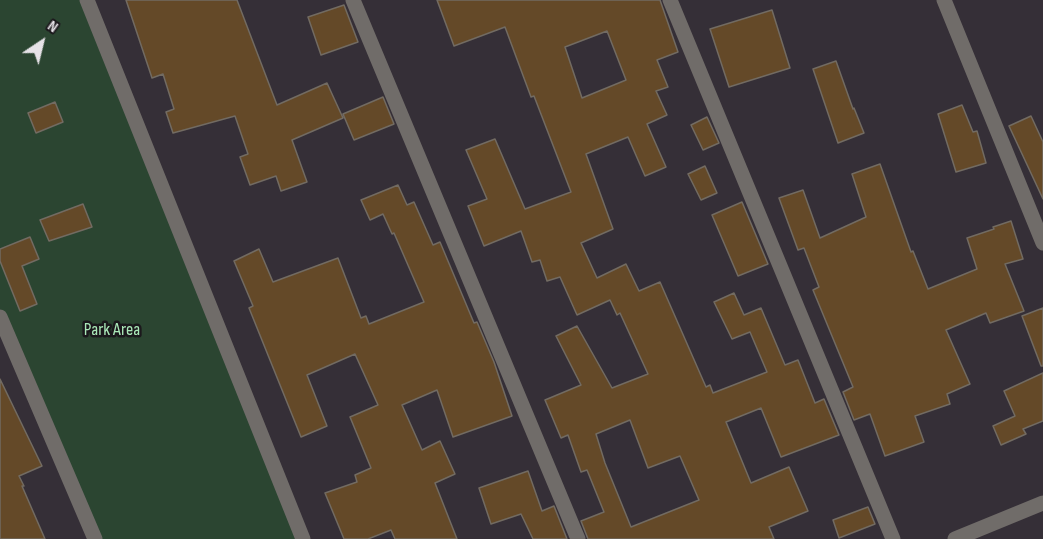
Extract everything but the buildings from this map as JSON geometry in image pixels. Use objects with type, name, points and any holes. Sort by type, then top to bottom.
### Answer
[{"type":"street","points":[[87,0],[303,539]]},
{"type":"street","points":[[353,0],[578,539]]},
{"type":"street","points":[[670,0],[893,539]]},
{"type":"street","points":[[944,0],[1043,243]]},
{"type":"street","points":[[0,317],[95,539]]},
{"type":"street","points":[[955,539],[1043,503]]},
{"type":"green space","name":"Park Area","points":[[0,0],[87,0],[303,539],[92,539],[0,316]]}]
